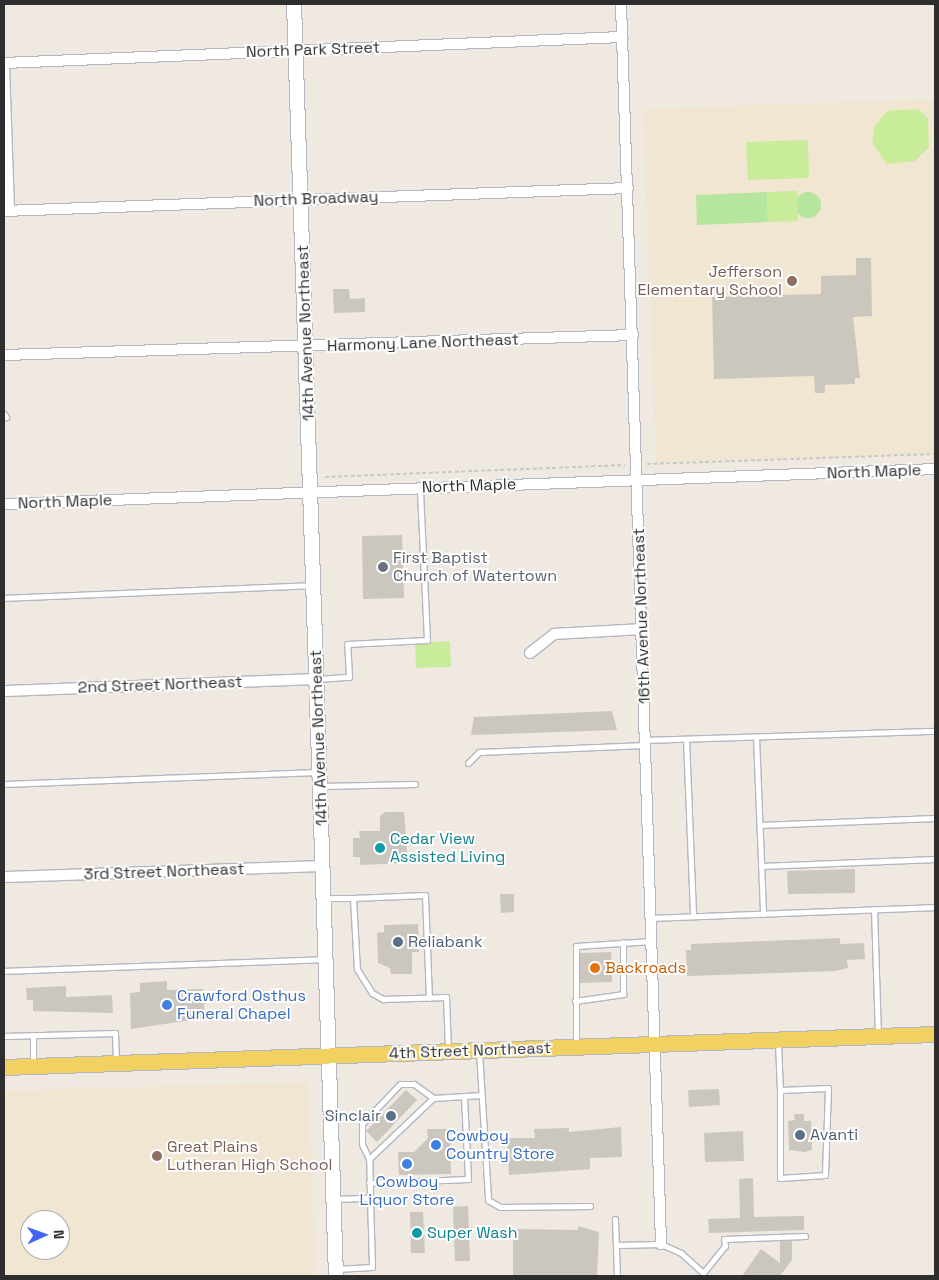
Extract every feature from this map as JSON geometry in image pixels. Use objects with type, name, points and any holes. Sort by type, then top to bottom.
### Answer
[{"type":"main road","name":"14th Avenue Northeast","points":[[294,4],[336,1272]]},
{"type":"main road","name":"4th Street Northeast","points":[[4,1067],[935,1034]]},
{"type":"street","name":"16th Avenue Northeast","points":[[621,4],[662,1244]]},
{"type":"street","name":"North Park Street","points":[[4,64],[622,37]]},
{"type":"street","points":[[4,64],[6,211]]},
{"type":"street","name":"North Broadway","points":[[6,211],[628,188]]},
{"type":"street","name":"Harmony Lane Northeast","points":[[4,355],[306,347],[633,335]]},
{"type":"street","name":"North Maple","points":[[4,504],[935,469]]},
{"type":"street","points":[[530,653],[554,634],[642,629]]},
{"type":"street","name":"2nd Street Northeast","points":[[4,691],[317,679]]},
{"type":"street","name":"3rd Street Northeast","points":[[4,877],[324,866]]},
{"type":"lane","points":[[317,679],[349,678],[347,644],[427,640],[420,488]]},
{"type":"lane","points":[[4,598],[314,585]]},
{"type":"lane","points":[[468,763],[479,752],[686,739],[935,732]]},
{"type":"lane","points":[[756,737],[763,914]]},
{"type":"lane","points":[[686,739],[692,916]]},
{"type":"lane","points":[[4,784],[320,772]]},
{"type":"lane","points":[[321,786],[415,784]]},
{"type":"lane","points":[[760,824],[935,818]]},
{"type":"lane","points":[[761,866],[935,859]]},
{"type":"lane","points":[[325,898],[425,895],[429,998]]},
{"type":"lane","points":[[353,898],[357,969],[372,993],[382,999],[446,997],[448,1051]]},
{"type":"lane","points":[[652,918],[935,907]]},
{"type":"lane","points":[[874,910],[878,1036]]},
{"type":"lane","points":[[576,1047],[576,946],[653,940]]},
{"type":"lane","points":[[575,1001],[623,994],[623,942]]},
{"type":"lane","points":[[4,971],[327,959]]},
{"type":"lane","points":[[4,1036],[115,1033],[116,1063]]},
{"type":"lane","points":[[33,1035],[33,1066]]},
{"type":"lane","points":[[778,1040],[780,1178],[825,1175],[828,1088],[780,1090]]},
{"type":"lane","points":[[480,1050],[486,1190],[492,1205],[590,1206]]},
{"type":"lane","points":[[336,1272],[372,1267],[369,1159],[362,1144],[362,1124],[400,1084],[414,1084],[433,1098]]},
{"type":"lane","points":[[369,1159],[433,1098],[482,1095]]},
{"type":"lane","points":[[369,1183],[468,1179],[464,1096]]},
{"type":"lane","points":[[334,1199],[370,1198]]},
{"type":"lane","points":[[615,1219],[617,1276]]},
{"type":"lane","points":[[616,1245],[662,1244],[681,1253],[703,1275],[725,1246],[724,1239],[805,1236]]},
{"type":"path","points":[[325,477],[935,454]]},
{"type":"shaded area","name":"Jefferson Elementary School","points":[[935,99],[935,454],[656,463],[643,109]]},
{"type":"shaded area","name":"Great Plains Lutheran High School","points":[[308,1082],[316,1276],[4,1276],[4,1091]]},
{"type":"green space","points":[[918,109],[928,118],[929,147],[915,161],[887,164],[872,143],[875,126],[887,111]]},
{"type":"green space","points":[[808,140],[809,178],[748,180],[746,142]]},
{"type":"green space","points":[[797,191],[798,221],[768,222],[767,192]]},
{"type":"green space","points":[[767,192],[768,222],[697,225],[696,195]]},
{"type":"green space","points":[[808,192],[817,196],[821,205],[817,214],[808,218],[799,214],[795,205],[799,196]]},
{"type":"green space","points":[[450,641],[451,667],[416,668],[415,643]]},
{"type":"building","points":[[856,258],[871,258],[872,316],[853,317],[860,378],[855,378],[855,384],[825,385],[825,393],[815,393],[814,376],[714,379],[712,297],[821,294],[821,276],[856,275]]},
{"type":"building","points":[[333,289],[349,289],[350,299],[365,298],[365,312],[334,313]]},
{"type":"building","name":"First Baptist Church of Watertown","points":[[402,535],[404,598],[363,599],[362,536]]},
{"type":"building","points":[[612,711],[617,730],[471,735],[474,717]]},
{"type":"building","name":"Cedar View Assisted Living","points":[[385,812],[404,812],[408,863],[360,865],[360,857],[353,857],[353,838],[360,838],[359,831],[380,831],[380,816]]},
{"type":"building","points":[[855,869],[855,893],[788,894],[787,871]]},
{"type":"building","points":[[500,894],[514,894],[514,912],[501,913]]},
{"type":"building","name":"Reliabank","points":[[418,924],[419,952],[412,952],[412,974],[391,974],[390,968],[378,963],[377,933],[384,932],[384,925]]},
{"type":"building","points":[[840,938],[840,944],[864,943],[865,959],[847,960],[848,968],[835,971],[687,976],[686,950],[691,950],[691,944]]},
{"type":"building","name":"Backroads","points":[[611,952],[612,982],[580,983],[580,953]]},
{"type":"building","name":"Crawford Osthus Funeral Chapel","points":[[167,981],[167,990],[203,989],[205,1018],[131,1029],[130,993],[140,992],[140,983]]},
{"type":"building","points":[[66,986],[66,997],[112,995],[113,1013],[33,1011],[33,1000],[27,1000],[26,988]]},
{"type":"building","points":[[719,1089],[720,1105],[689,1107],[688,1090]]},
{"type":"building","name":"Sinclair","points":[[406,1090],[417,1100],[377,1142],[366,1131]]},
{"type":"building","name":"Avanti","points":[[794,1114],[804,1114],[804,1121],[811,1121],[812,1150],[805,1152],[789,1150],[788,1121],[795,1120]]},
{"type":"building","points":[[621,1127],[622,1157],[590,1158],[590,1169],[509,1175],[507,1138],[535,1138],[534,1129],[569,1128],[569,1132]]},
{"type":"building","name":"Cowboy Country Store","points":[[427,1129],[450,1129],[451,1174],[399,1175],[398,1152],[414,1152],[428,1138]]},
{"type":"building","points":[[743,1131],[744,1161],[705,1162],[704,1133]]},
{"type":"building","points":[[753,1178],[754,1217],[804,1216],[804,1230],[709,1233],[708,1219],[740,1218],[739,1179]]},
{"type":"building","points":[[468,1206],[470,1261],[455,1261],[453,1207]]},
{"type":"building","name":"Super Wash","points":[[410,1212],[423,1212],[425,1253],[411,1253]]},
{"type":"building","points":[[578,1226],[599,1232],[597,1276],[513,1276],[513,1229],[578,1230]]},
{"type":"building","points":[[780,1241],[792,1241],[792,1260],[780,1276],[742,1276],[761,1249],[780,1263]]},
{"type":"place","name":"Jefferson Elementary School","points":[[792,281]]},
{"type":"place","name":"First Baptist Church of Watertown","points":[[383,567]]},
{"type":"place","name":"Cedar View Assisted Living","points":[[380,848]]},
{"type":"place","name":"Reliabank","points":[[398,942]]},
{"type":"place","name":"Backroads","points":[[595,968]]},
{"type":"place","name":"Crawford Osthus Funeral Chapel","points":[[167,1005]]},
{"type":"place","name":"Sinclair","points":[[391,1116]]},
{"type":"place","name":"Avanti","points":[[800,1135]]},
{"type":"place","name":"Cowboy Country Store","points":[[436,1145]]},
{"type":"place","name":"Great Plains Lutheran High School","points":[[157,1156]]},
{"type":"place","name":"Cowboy Liquor Store","points":[[407,1164]]},
{"type":"place","name":"Super Wash","points":[[417,1233]]}]
